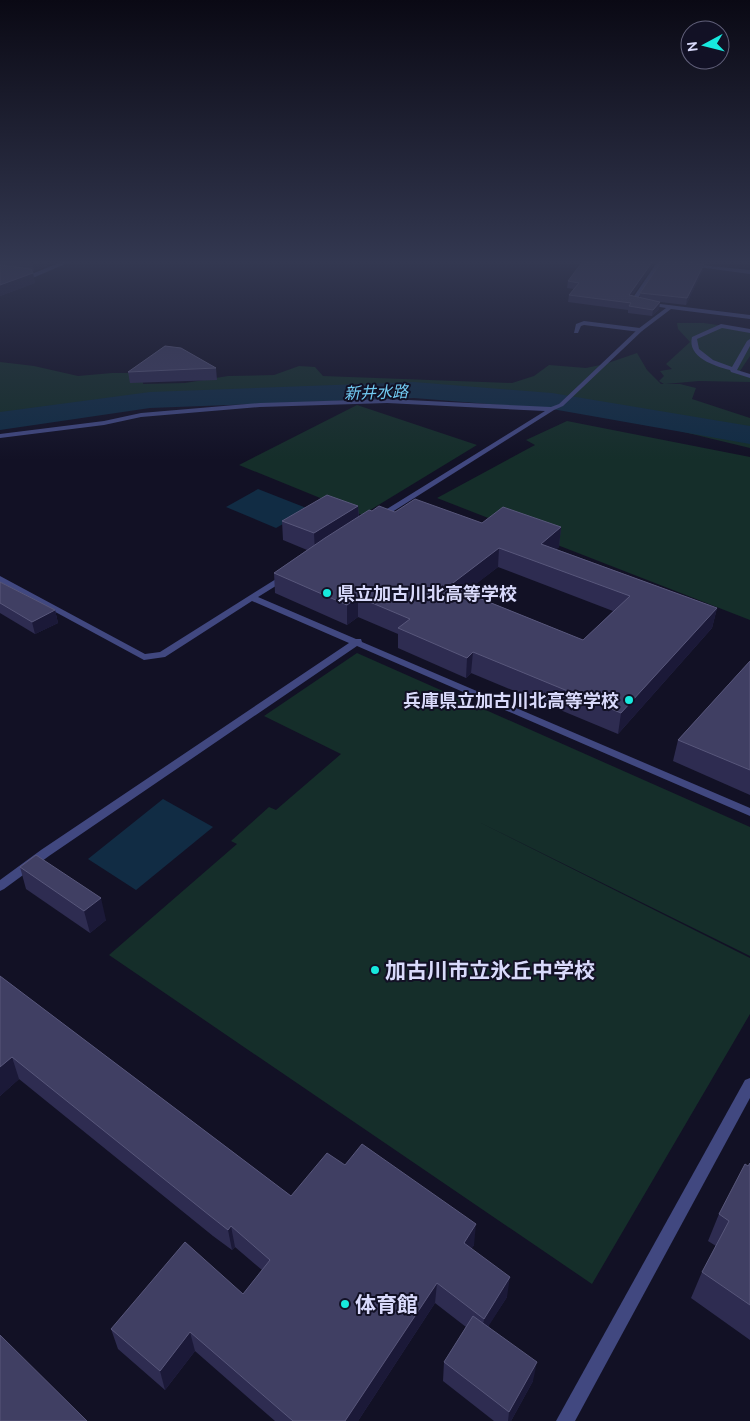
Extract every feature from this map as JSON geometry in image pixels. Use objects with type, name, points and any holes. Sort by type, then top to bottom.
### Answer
[{"type":"street","points":[[576,332],[577,327]]},
{"type":"street","points":[[619,327],[640,330]]},
{"type":"street","points":[[0,436],[104,423],[142,415],[260,406],[388,401],[552,408],[561,406],[644,327]]},
{"type":"street","points":[[718,327],[694,338],[694,346],[700,353],[722,366],[733,369],[734,372],[750,376]]},
{"type":"street","points":[[731,327],[750,330]]},
{"type":"street","points":[[733,369],[750,341]]},
{"type":"street","points":[[368,524],[552,408]]},
{"type":"street","points":[[0,579],[144,657],[162,655],[254,598],[293,571]]},
{"type":"street","points":[[254,598],[358,641],[750,812]]},
{"type":"street","points":[[0,886],[44,852],[358,641]]},
{"type":"street","points":[[565,1421],[750,1084]]},
{"type":"green space","points":[[678,327],[732,327],[750,330],[750,356],[738,374],[750,377],[750,382],[699,381],[665,384],[680,384],[696,388],[692,399],[750,418],[750,448],[630,419],[523,403],[438,396],[332,392],[114,407],[0,423],[0,362],[34,366],[78,376],[143,373],[143,384],[185,383],[228,376],[274,375],[299,366],[315,367],[323,376],[512,383],[534,376],[549,365],[586,368],[605,364],[637,353],[647,370],[661,384],[664,384],[659,381],[664,376],[660,371],[672,369],[666,364],[690,342]]},
{"type":"green space","points":[[357,405],[477,445],[362,515],[239,465]]},
{"type":"green space","points":[[567,421],[750,457],[750,620],[437,498],[535,445],[526,440]]},
{"type":"green space","points":[[357,653],[750,827],[750,956],[479,822],[750,958],[750,1014],[592,1284],[109,955],[237,844],[231,841],[269,807],[276,810],[341,754],[264,716]]},
{"type":"water","points":[[258,489],[309,509],[276,528],[226,507]]},
{"type":"water","points":[[163,799],[213,827],[136,890],[88,859]]},
{"type":"building","points":[[165,346],[181,348],[216,368],[128,372]]},
{"type":"building","points":[[327,495],[358,506],[314,533],[282,521]]},
{"type":"building","points":[[415,499],[482,523],[503,507],[561,527],[541,544],[717,608],[621,713],[473,652],[467,658],[398,628],[410,619],[358,597],[347,605],[274,573],[369,510],[372,511],[379,506],[395,512]],"holes":[[[499,548],[630,596],[583,640],[449,586]]]},
{"type":"building","points":[[0,582],[55,610],[32,622],[0,603]]},
{"type":"building","points":[[750,661],[750,770],[678,740]]},
{"type":"building","points":[[36,855],[101,898],[84,911],[20,867]]},
{"type":"building","points":[[0,976],[291,1196],[327,1153],[345,1165],[362,1144],[476,1224],[464,1243],[510,1277],[484,1319],[437,1283],[345,1421],[293,1421],[190,1332],[160,1371],[111,1329],[185,1242],[243,1294],[270,1260],[231,1226],[228,1230],[12,1057],[0,1067]]},
{"type":"building","points":[[750,1163],[750,1305],[702,1272],[729,1221],[719,1214],[745,1164],[748,1166]]},
{"type":"building","points":[[473,1316],[537,1362],[509,1412],[444,1362]]},
{"type":"building","points":[[0,1335],[87,1421],[0,1421]]},
{"type":"waterway","name":"新井水路","points":[[0,421],[150,400],[414,390],[552,401],[750,435]]},
{"type":"place","name":"県立加古川北高等学校","points":[[327,593]]},
{"type":"place","name":"兵庫県立加古川北高等学校","points":[[629,700]]},
{"type":"place","name":"加古川市立氷丘中学校","points":[[375,970]]},
{"type":"place","name":"体育館","points":[[345,1304]]}]
